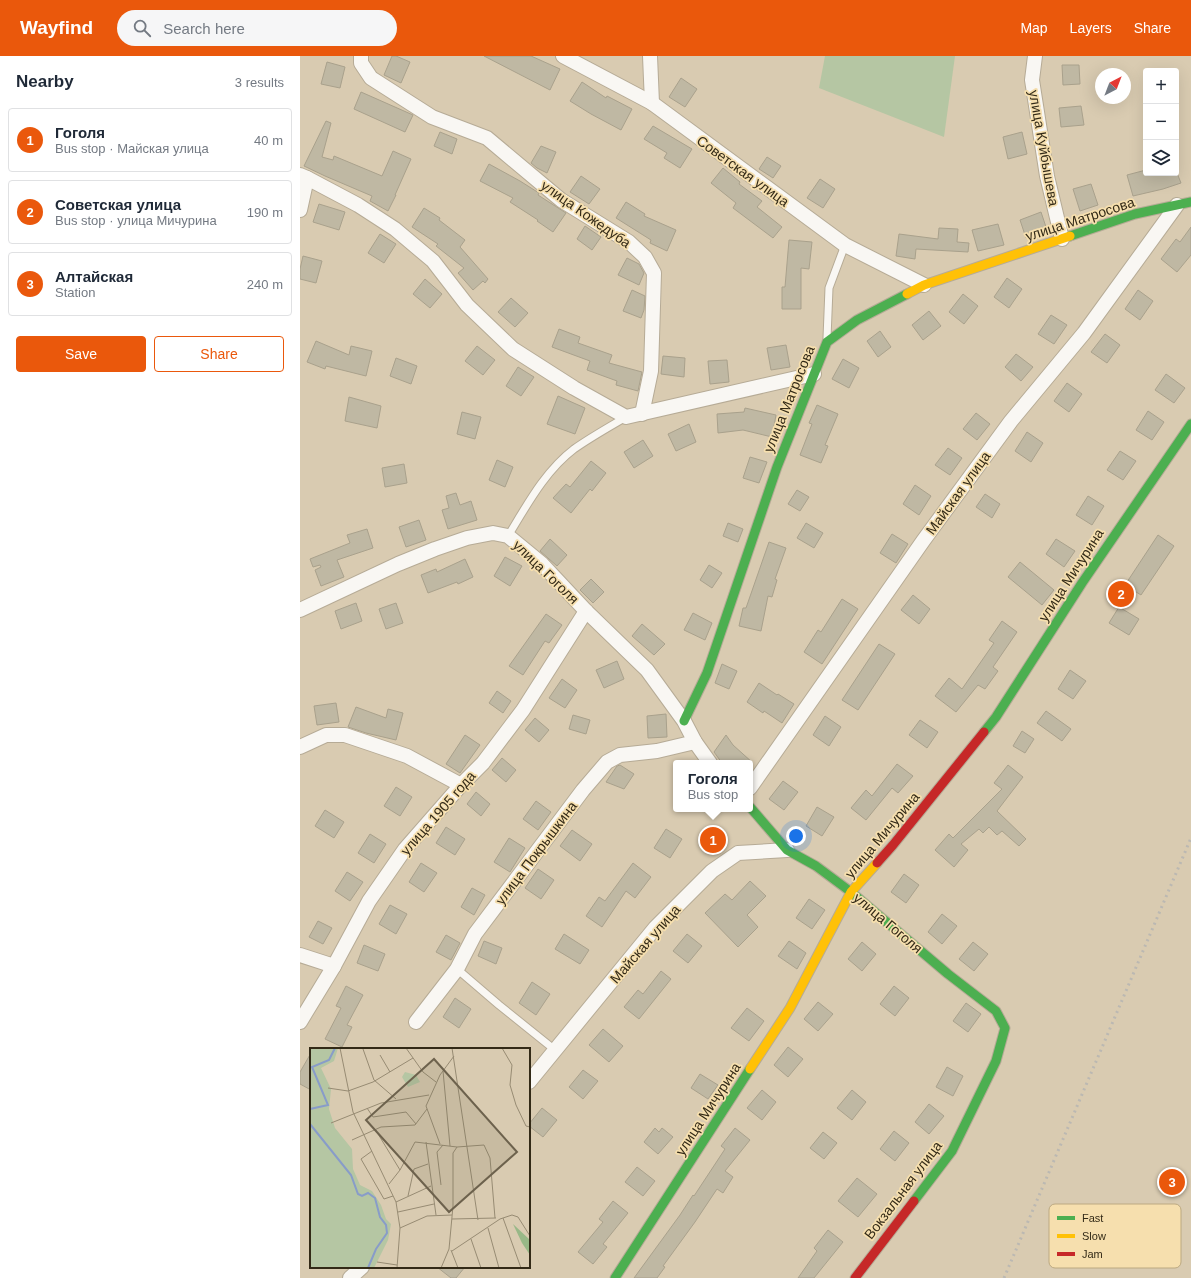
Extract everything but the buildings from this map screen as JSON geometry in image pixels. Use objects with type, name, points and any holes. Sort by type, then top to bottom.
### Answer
[{"type":"street","name":"улица Кожедуба","points":[[361,56],[361,63],[371,78],[432,117],[487,138],[561,200],[629,242],[646,257],[654,273],[651,371],[642,414]]},
{"type":"street","name":"Советская улица","points":[[563,56],[652,103],[845,245],[924,285]]},
{"type":"street","points":[[650,56],[652,103]]},
{"type":"street","name":"улица Куйбышева","points":[[1035,56],[1032,80],[1047,176],[1062,239]]},
{"type":"street","points":[[300,210],[303,177],[358,205],[395,228],[433,260],[467,306],[513,349],[574,388],[626,417],[814,374]]},
{"type":"street","name":"улица Матросова","points":[[684,722],[707,673],[777,467],[827,342],[857,320],[924,285],[1135,214],[1191,202]]},
{"type":"street","name":"Майская улица","points":[[753,784],[905,567],[1011,421],[1084,334],[1177,205]]},
{"type":"street","name":"улица Мичурина","points":[[615,1278],[790,1008],[851,892],[892,845],[996,717],[1082,583],[1191,424]]},
{"type":"street","name":"улица Гоголя","points":[[300,610],[398,564],[467,538],[493,533],[508,536],[542,564],[586,611],[647,670],[684,722],[695,742],[708,760]]},
{"type":"street","name":"улица 1905 года","points":[[300,1022],[334,966],[369,901],[405,849],[483,763],[523,710],[586,611]]},
{"type":"street","points":[[300,747],[326,735],[345,735],[407,756],[461,786]]},
{"type":"street","name":"улица Покрышкина","points":[[416,1022],[457,969],[475,934],[583,790],[607,762],[620,755],[657,751],[695,742]]},
{"type":"street","name":"улица Гоголя","points":[[753,810],[787,850],[816,866],[851,892],[948,974],[996,1011],[1005,1028]]},
{"type":"street","name":"Майская улица","points":[[530,1081],[655,928],[712,871],[738,853],[787,850]]},
{"type":"street","points":[[300,955],[334,966]]},
{"type":"street","name":"Вокзальная улица","points":[[855,1278],[952,1151],[996,1061],[1005,1028]]},
{"type":"street","points":[[350,1278],[361,1268]]},
{"type":"lane","points":[[827,342],[829,288],[845,245]]},
{"type":"lane","points":[[508,536],[528,503],[549,473],[574,449],[626,417]]},
{"type":"lane","points":[[457,969],[555,1050]]},
{"type":"green space","points":[[825,56],[955,56],[944,137],[819,88]]},
{"type":"railway","points":[[1004,1278],[1191,838]]},
{"type":"traffic: fast","points":[[1070,236],[1135,214],[1191,202]]},
{"type":"traffic: fast","points":[[684,721],[707,673],[777,467],[827,342],[857,320],[907,294]]},
{"type":"traffic: fast","points":[[984,732],[996,717],[1082,583],[1191,424]]},
{"type":"traffic: fast","points":[[753,810],[787,850],[816,866],[851,892],[948,974],[996,1011],[1005,1028],[996,1061],[952,1151],[914,1201]]},
{"type":"traffic: fast","points":[[615,1278],[750,1069]]},
{"type":"traffic: slow","points":[[907,294],[924,285],[1070,236]]},
{"type":"traffic: slow","points":[[750,1069],[790,1008],[851,892],[877,863]]},
{"type":"traffic: jam","points":[[877,863],[984,732]]},
{"type":"traffic: jam","points":[[855,1278],[914,1201]]},
{"type":"place","name":"Советская улица","points":[[1121,594]]},
{"type":"place","name":"Гоголя","points":[[713,840]]},
{"type":"place","name":"Алтайская","points":[[1172,1182]]}]
